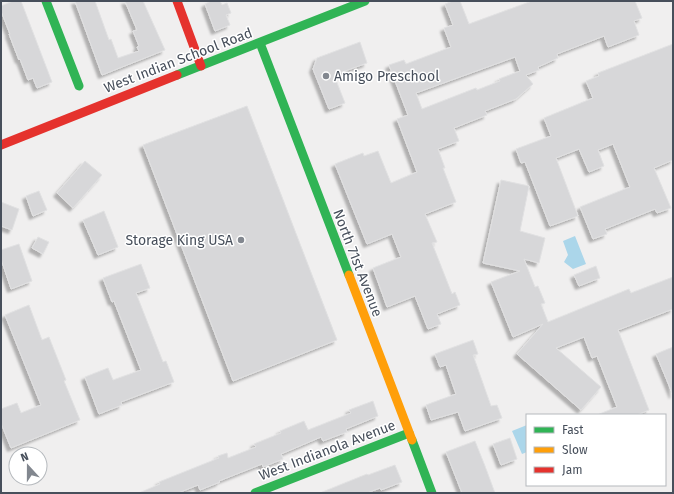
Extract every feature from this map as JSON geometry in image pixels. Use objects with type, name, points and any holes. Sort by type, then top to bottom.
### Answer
[{"type":"street","points":[[46,1],[79,86]]},
{"type":"street","points":[[177,1],[201,66]]},
{"type":"street","name":"West Indian School Road","points":[[1,145],[366,1]]},
{"type":"street","name":"North 71st Avenue","points":[[260,43],[432,493]]},
{"type":"street","name":"West Indianola Avenue","points":[[255,493],[409,433]]},
{"type":"water","points":[[575,236],[586,264],[573,269],[564,262],[568,255],[563,241]]},
{"type":"water","points":[[526,425],[526,452],[522,454],[512,431]]},
{"type":"building","points":[[13,1],[21,1],[52,82],[37,88],[33,78],[28,80],[1,11],[1,6]]},
{"type":"building","points":[[75,1],[95,1],[109,40],[111,39],[118,58],[139,51],[137,47],[139,46],[133,31],[137,30],[125,1],[143,1],[165,50],[102,75]]},
{"type":"building","points":[[211,1],[220,1],[222,5],[227,3],[231,13],[226,15],[230,25],[215,31],[205,4]]},
{"type":"building","points":[[453,1],[460,1],[469,24],[532,1],[635,1],[642,18],[634,21],[639,35],[608,47],[604,36],[557,54],[558,58],[538,67],[539,70],[526,75],[533,84],[516,99],[485,111],[487,115],[454,128],[459,141],[438,149],[445,168],[443,168],[456,202],[425,214],[437,242],[432,243],[452,294],[455,292],[460,305],[437,314],[441,324],[428,329],[415,296],[387,307],[373,268],[401,257],[392,234],[367,244],[335,164],[363,153],[364,156],[378,151],[391,183],[417,172],[397,119],[408,115],[389,65],[404,60],[406,64],[451,47],[444,28],[453,25],[445,4]],"holes":[[[515,57],[520,71],[477,90],[476,88],[422,109],[416,93]]]},
{"type":"building","name":"Amigo Preschool","points":[[360,42],[367,63],[334,75],[345,103],[329,109],[313,69],[317,58]]},
{"type":"building","points":[[673,44],[673,160],[654,168],[671,208],[657,213],[655,209],[605,229],[607,234],[593,239],[580,207],[630,187],[613,144],[598,150],[604,166],[589,172],[579,149],[556,158],[578,216],[550,226],[525,162],[521,163],[516,149],[551,136],[544,118],[593,98],[586,81],[599,76],[598,73]]},
{"type":"building","points":[[247,106],[337,340],[233,381],[143,145]]},
{"type":"building","points":[[85,161],[102,175],[73,208],[57,193]]},
{"type":"building","points":[[501,180],[529,186],[520,231],[545,238],[539,263],[524,259],[535,287],[538,286],[545,303],[541,304],[548,322],[629,289],[631,293],[673,277],[673,309],[618,330],[649,410],[639,414],[600,414],[617,407],[597,356],[592,358],[584,337],[556,348],[601,387],[581,410],[517,354],[543,324],[513,337],[491,282],[520,271],[483,263]]},
{"type":"building","points":[[39,191],[47,210],[33,216],[26,196]]},
{"type":"building","points":[[1,202],[19,209],[12,230],[1,226]]},
{"type":"building","points":[[104,211],[118,247],[98,255],[83,220]]},
{"type":"building","points":[[38,237],[49,242],[43,254],[32,248]]},
{"type":"building","points":[[19,244],[32,281],[11,289],[1,259],[1,250]]},
{"type":"building","points":[[141,264],[150,288],[136,293],[163,362],[166,361],[174,382],[121,402],[122,405],[99,414],[85,377],[108,368],[113,380],[141,370],[114,301],[112,302],[103,278]]},
{"type":"building","points":[[596,266],[600,278],[579,286],[574,275]]},
{"type":"building","points":[[29,305],[42,340],[49,337],[66,380],[64,381],[80,420],[16,446],[10,446],[1,423],[1,409],[17,403],[21,413],[41,405],[5,315]]},
{"type":"building","points":[[473,340],[478,354],[473,355],[491,406],[497,405],[502,418],[465,431],[458,412],[431,420],[426,405],[456,394],[446,365],[440,367],[435,354]]},
{"type":"building","points":[[673,347],[673,395],[656,354]]},
{"type":"building","points":[[373,401],[378,416],[346,429],[347,432],[323,441],[321,437],[281,454],[283,459],[263,467],[262,464],[200,490],[198,485],[178,493],[139,493],[160,484],[159,482],[219,458],[218,456],[227,453],[228,458],[256,447],[254,444],[281,433],[280,431],[304,421],[308,430],[351,413],[349,410]]},
{"type":"building","points":[[510,438],[517,459],[501,465],[493,444]]},
{"type":"building","points":[[475,441],[495,493],[462,493],[446,452]]},
{"type":"building","points":[[395,465],[402,482],[381,490],[380,488],[367,493],[320,493],[367,474],[368,475]]},
{"type":"traffic: fast","points":[[46,1],[79,86]]},
{"type":"traffic: fast","points":[[177,75],[365,1]]},
{"type":"traffic: fast","points":[[260,43],[349,275]]},
{"type":"traffic: fast","points":[[255,493],[409,433]]},
{"type":"traffic: fast","points":[[412,440],[432,493]]},
{"type":"traffic: slow","points":[[349,275],[412,440]]},
{"type":"traffic: jam","points":[[177,1],[201,66]]},
{"type":"traffic: jam","points":[[1,145],[177,75]]},
{"type":"place","name":"Amigo Preschool","points":[[326,76]]},
{"type":"place","name":"Storage King USA","points":[[241,240]]}]
